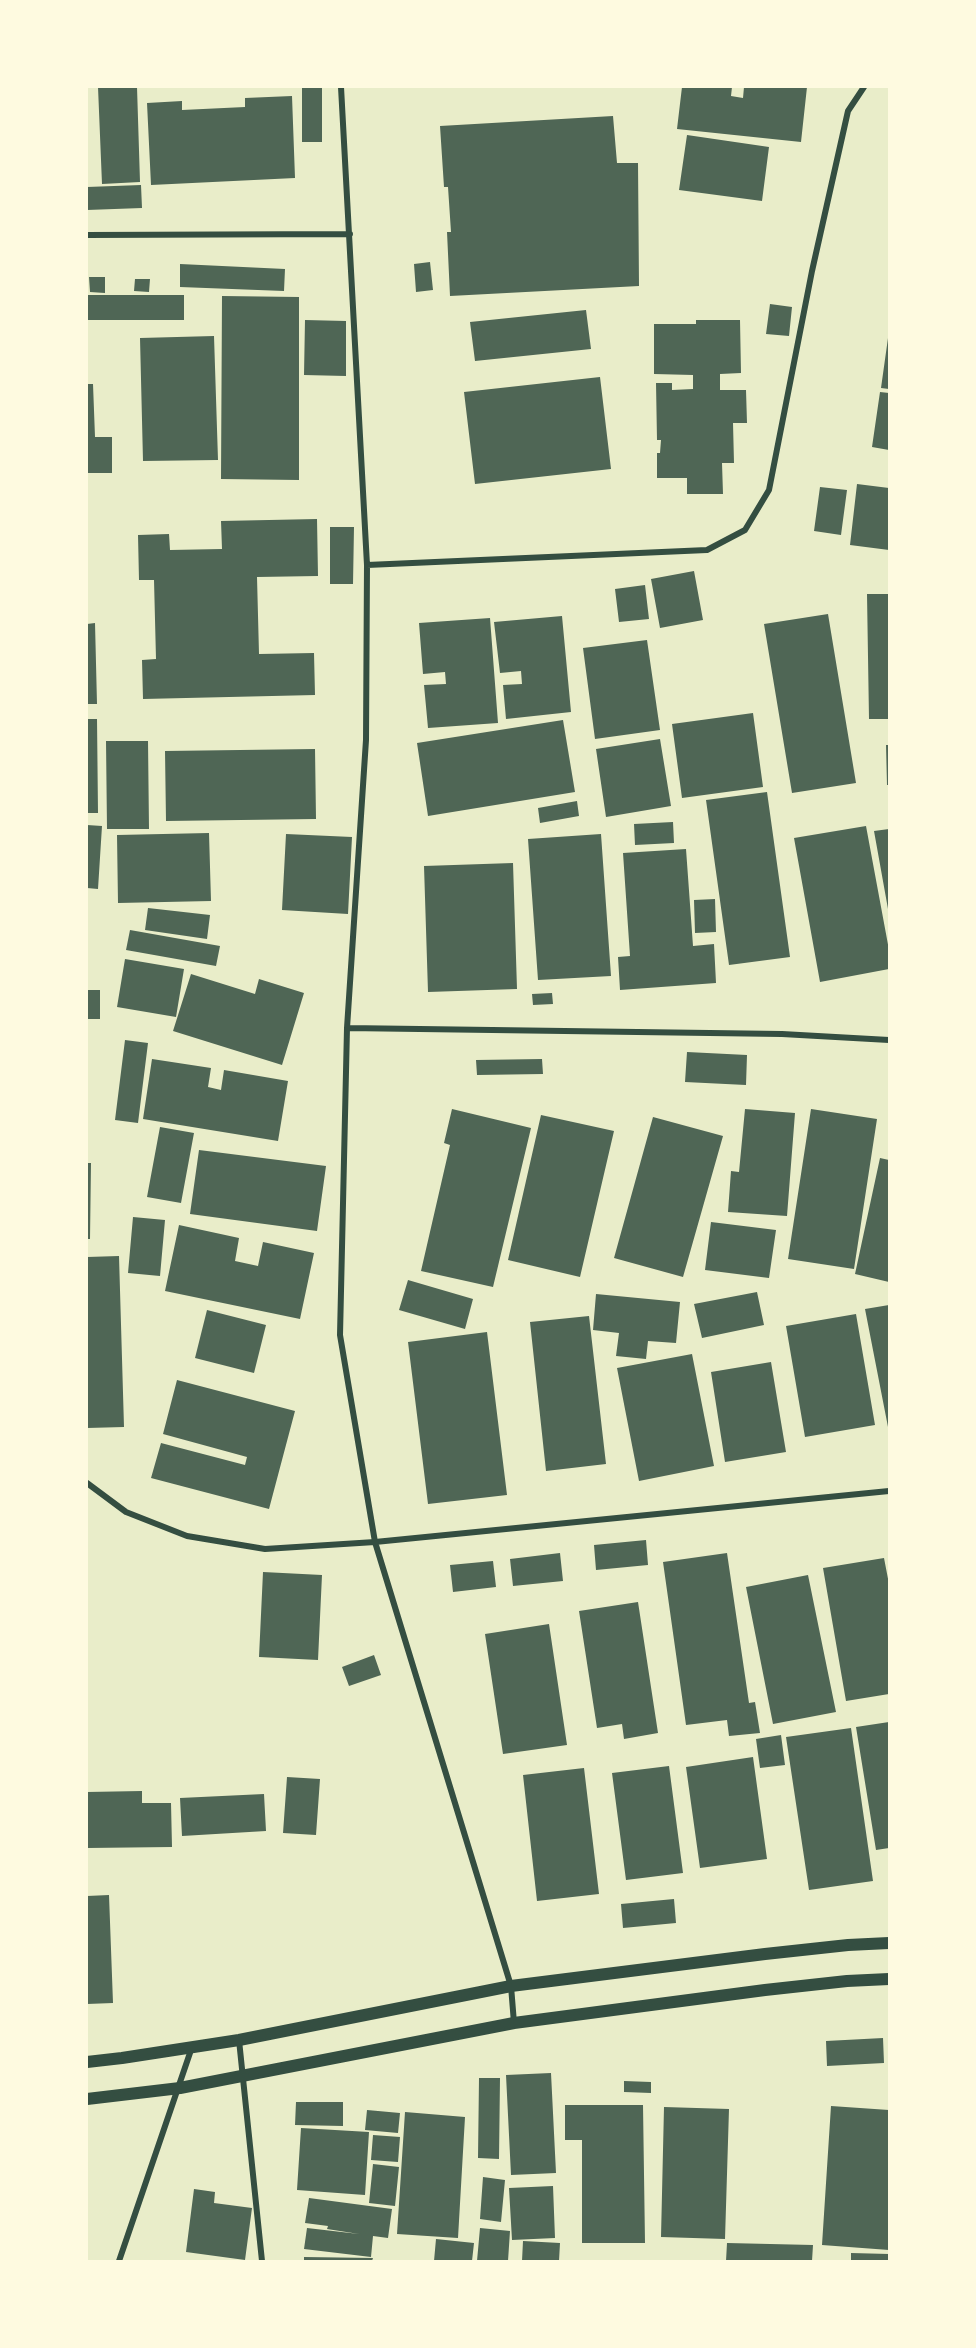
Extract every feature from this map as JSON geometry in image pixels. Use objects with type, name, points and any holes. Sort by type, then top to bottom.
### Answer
[{"type":"main road","points":[[87,2062],[239,2040],[511,1986],[744,1956],[889,1943]]},
{"type":"main road","points":[[87,2099],[180,2088],[514,2023],[754,1991],[889,1979]]},
{"type":"street","points":[[341,87],[367,565],[366,740],[347,1028],[340,1335],[375,1542],[511,1986],[514,2023]]},
{"type":"street","points":[[367,565],[706,550],[745,530],[769,490],[812,272],[848,111],[864,87]]},
{"type":"street","points":[[87,235],[350,234]]},
{"type":"street","points":[[347,1028],[782,1034],[889,1040]]},
{"type":"street","points":[[87,1483],[126,1512],[187,1536],[265,1549],[375,1542],[889,1491]]},
{"type":"street","points":[[239,2040],[262,2261]]},
{"type":"street","points":[[118,2261],[180,2088],[192,2047]]},
{"type":"building","points":[[98,87],[137,87],[140,182],[102,184]]},
{"type":"building","points":[[302,87],[322,87],[322,142],[302,142]]},
{"type":"building","points":[[682,87],[732,87],[731,96],[743,98],[744,87],[807,87],[801,142],[677,129]]},
{"type":"building","points":[[292,96],[295,178],[151,185],[147,103],[182,101],[182,110],[245,107],[245,98]]},
{"type":"building","points":[[613,116],[617,163],[638,163],[639,286],[450,296],[447,232],[451,232],[448,187],[444,187],[440,126]]},
{"type":"building","points":[[687,135],[769,147],[762,201],[679,190]]},
{"type":"building","points":[[141,185],[142,208],[87,210],[87,187]]},
{"type":"building","points":[[430,262],[433,290],[416,292],[414,264]]},
{"type":"building","points":[[180,264],[285,269],[284,291],[180,287]]},
{"type":"building","points":[[89,277],[105,277],[105,293],[90,292]]},
{"type":"building","points":[[135,279],[150,279],[149,292],[134,291]]},
{"type":"building","points":[[87,295],[184,295],[184,320],[87,320]]},
{"type":"building","points":[[222,296],[299,297],[299,480],[221,479]]},
{"type":"building","points":[[770,304],[792,307],[789,336],[766,334]]},
{"type":"building","points":[[586,310],[591,349],[475,361],[470,322]]},
{"type":"building","points":[[305,320],[346,321],[346,376],[304,375]]},
{"type":"building","points":[[696,320],[740,320],[741,373],[720,374],[720,390],[746,390],[747,423],[733,423],[734,463],[722,463],[723,494],[687,494],[687,478],[657,478],[657,453],[660,453],[661,440],[657,440],[656,383],[672,383],[672,390],[693,389],[693,375],[654,374],[654,324],[696,324]]},
{"type":"building","points":[[214,336],[218,460],[143,461],[140,338]]},
{"type":"building","points":[[889,338],[889,389],[881,388]]},
{"type":"building","points":[[600,377],[611,469],[475,484],[464,392]]},
{"type":"building","points":[[87,384],[93,384],[95,437],[112,437],[112,473],[87,473]]},
{"type":"building","points":[[880,392],[889,393],[889,450],[872,447]]},
{"type":"building","points":[[857,484],[889,488],[889,550],[850,545]]},
{"type":"building","points":[[820,487],[847,490],[841,535],[814,531]]},
{"type":"building","points":[[317,519],[318,576],[257,577],[259,654],[314,653],[315,695],[143,699],[142,660],[156,659],[154,580],[139,580],[138,535],[169,534],[170,550],[222,549],[221,521]]},
{"type":"building","points":[[330,527],[354,527],[353,584],[330,584]]},
{"type":"building","points":[[694,571],[703,620],[660,628],[651,579]]},
{"type":"building","points":[[645,585],[649,619],[619,622],[615,589]]},
{"type":"building","points":[[867,594],[889,594],[889,719],[869,719]]},
{"type":"building","points":[[828,614],[856,783],[792,793],[764,624]]},
{"type":"building","points":[[562,616],[571,712],[506,719],[503,685],[522,684],[521,671],[500,673],[494,622]]},
{"type":"building","points":[[490,618],[498,723],[428,728],[424,685],[446,684],[445,672],[423,674],[419,623]]},
{"type":"building","points":[[95,623],[97,704],[87,704],[87,624]]},
{"type":"building","points":[[647,640],[660,730],[595,739],[583,648]]},
{"type":"building","points":[[753,713],[763,787],[682,798],[672,724]]},
{"type":"building","points":[[87,719],[97,719],[98,813],[87,813]]},
{"type":"building","points":[[563,720],[575,792],[428,816],[417,743]]},
{"type":"building","points":[[660,739],[671,806],[606,817],[596,749]]},
{"type":"building","points":[[106,741],[148,741],[149,829],[107,829]]},
{"type":"building","points":[[886,745],[889,745],[889,785],[887,785]]},
{"type":"building","points":[[315,749],[316,819],[166,821],[165,751]]},
{"type":"building","points":[[767,792],[790,957],[729,965],[706,800]]},
{"type":"building","points":[[577,801],[579,816],[540,823],[538,808]]},
{"type":"building","points":[[673,822],[674,843],[635,845],[634,824]]},
{"type":"building","points":[[87,825],[102,826],[98,889],[87,888]]},
{"type":"building","points":[[866,826],[889,950],[889,969],[820,982],[794,838]]},
{"type":"building","points":[[889,829],[889,909],[888,909],[874,831]]},
{"type":"building","points":[[209,833],[211,901],[118,903],[117,835]]},
{"type":"building","points":[[286,834],[352,837],[348,914],[282,910]]},
{"type":"building","points":[[601,834],[611,976],[538,980],[528,839]]},
{"type":"building","points":[[686,849],[693,946],[714,944],[716,983],[620,990],[618,957],[630,956],[623,853]]},
{"type":"building","points":[[513,863],[517,989],[428,992],[424,866]]},
{"type":"building","points":[[715,899],[716,932],[695,933],[694,900]]},
{"type":"building","points":[[148,908],[210,915],[207,939],[145,930]]},
{"type":"building","points":[[130,930],[220,946],[216,966],[126,950]]},
{"type":"building","points":[[125,959],[184,969],[176,1017],[117,1007]]},
{"type":"building","points":[[191,974],[255,994],[259,979],[304,993],[282,1065],[173,1031]]},
{"type":"building","points":[[87,990],[100,990],[100,1019],[87,1019]]},
{"type":"building","points":[[552,993],[553,1004],[533,1005],[532,994]]},
{"type":"building","points":[[125,1040],[148,1043],[138,1123],[115,1120]]},
{"type":"building","points":[[687,1052],[747,1055],[746,1085],[685,1082]]},
{"type":"building","points":[[152,1059],[211,1068],[208,1087],[221,1090],[224,1070],[288,1081],[278,1141],[143,1119]]},
{"type":"building","points":[[542,1059],[543,1074],[477,1075],[476,1060]]},
{"type":"building","points":[[452,1109],[531,1128],[493,1287],[421,1271],[450,1145],[444,1143]]},
{"type":"building","points":[[745,1109],[795,1113],[787,1216],[728,1212],[731,1171],[739,1172]]},
{"type":"building","points":[[811,1109],[877,1119],[854,1269],[788,1259]]},
{"type":"building","points":[[541,1115],[614,1131],[580,1277],[508,1260]]},
{"type":"building","points":[[653,1117],[723,1136],[683,1277],[614,1258]]},
{"type":"building","points":[[160,1127],[194,1133],[181,1203],[147,1197]]},
{"type":"building","points":[[199,1150],[326,1166],[317,1231],[190,1214]]},
{"type":"building","points":[[880,1158],[889,1160],[889,1282],[855,1274]]},
{"type":"building","points":[[87,1163],[91,1163],[90,1239],[87,1239]]},
{"type":"building","points":[[133,1217],[165,1220],[160,1276],[128,1273]]},
{"type":"building","points":[[711,1222],[776,1230],[769,1278],[705,1270]]},
{"type":"building","points":[[179,1225],[239,1238],[235,1261],[258,1266],[263,1242],[314,1253],[300,1319],[165,1291]]},
{"type":"building","points":[[119,1256],[124,1427],[87,1428],[87,1257]]},
{"type":"building","points":[[408,1280],[473,1299],[465,1329],[399,1310]]},
{"type":"building","points":[[757,1292],[764,1325],[702,1338],[694,1304]]},
{"type":"building","points":[[596,1294],[680,1302],[676,1343],[648,1341],[646,1359],[616,1356],[619,1333],[593,1330]]},
{"type":"building","points":[[889,1305],[889,1427],[888,1427],[865,1309]]},
{"type":"building","points":[[207,1310],[266,1325],[254,1373],[195,1358]]},
{"type":"building","points":[[856,1314],[875,1425],[805,1437],[786,1326]]},
{"type":"building","points":[[589,1316],[606,1464],[546,1471],[530,1322]]},
{"type":"building","points":[[487,1332],[507,1495],[428,1504],[408,1342]]},
{"type":"building","points":[[692,1354],[714,1466],[639,1481],[617,1368]]},
{"type":"building","points":[[771,1362],[786,1452],[725,1462],[711,1372]]},
{"type":"building","points":[[177,1380],[295,1411],[269,1509],[151,1478],[161,1443],[245,1465],[247,1457],[163,1434]]},
{"type":"building","points":[[646,1540],[648,1565],[596,1570],[594,1545]]},
{"type":"building","points":[[560,1553],[563,1581],[513,1586],[510,1559]]},
{"type":"building","points":[[727,1553],[749,1703],[755,1702],[760,1733],[729,1736],[727,1720],[686,1725],[663,1562]]},
{"type":"building","points":[[884,1558],[889,1584],[889,1694],[846,1701],[823,1568]]},
{"type":"building","points":[[493,1561],[496,1587],[453,1592],[450,1565]]},
{"type":"building","points":[[263,1572],[322,1575],[318,1660],[259,1657]]},
{"type":"building","points":[[808,1575],[836,1712],[773,1724],[746,1587]]},
{"type":"building","points":[[638,1602],[658,1733],[624,1739],[622,1724],[597,1728],[579,1611]]},
{"type":"building","points":[[549,1624],[567,1745],[503,1754],[485,1634]]},
{"type":"building","points":[[374,1655],[381,1675],[349,1686],[342,1667]]},
{"type":"building","points":[[889,1722],[889,1848],[876,1850],[856,1727]]},
{"type":"building","points":[[851,1728],[873,1881],[809,1890],[786,1737]]},
{"type":"building","points":[[781,1735],[785,1765],[760,1768],[756,1739]]},
{"type":"building","points":[[753,1757],[767,1859],[700,1868],[686,1767]]},
{"type":"building","points":[[669,1766],[683,1873],[626,1880],[612,1773]]},
{"type":"building","points":[[584,1768],[599,1894],[537,1901],[523,1775]]},
{"type":"building","points":[[287,1777],[320,1779],[316,1835],[283,1833]]},
{"type":"building","points":[[142,1791],[142,1803],[171,1803],[172,1847],[87,1848],[87,1792]]},
{"type":"building","points":[[264,1794],[266,1831],[182,1836],[180,1798]]},
{"type":"building","points":[[109,1895],[113,2003],[87,2004],[87,1896]]},
{"type":"building","points":[[674,1899],[676,1923],[623,1928],[621,1904]]},
{"type":"building","points":[[883,2038],[884,2063],[827,2066],[826,2041]]},
{"type":"building","points":[[551,2073],[556,2173],[511,2175],[506,2075]]},
{"type":"building","points":[[479,2078],[500,2078],[499,2159],[478,2158]]},
{"type":"building","points":[[624,2081],[651,2082],[651,2093],[624,2092]]},
{"type":"building","points":[[296,2102],[343,2102],[343,2126],[295,2125]]},
{"type":"building","points":[[565,2105],[643,2105],[645,2243],[582,2243],[582,2140],[565,2140]]},
{"type":"building","points":[[831,2106],[889,2110],[889,2250],[822,2245]]},
{"type":"building","points":[[664,2107],[729,2109],[725,2239],[661,2237]]},
{"type":"building","points":[[367,2110],[400,2113],[398,2133],[365,2130]]},
{"type":"building","points":[[405,2112],[465,2117],[458,2238],[397,2234]]},
{"type":"building","points":[[301,2128],[369,2132],[365,2195],[297,2190]]},
{"type":"building","points":[[373,2135],[400,2137],[398,2162],[371,2160]]},
{"type":"building","points":[[373,2164],[399,2167],[395,2206],[369,2203]]},
{"type":"building","points":[[483,2177],[505,2180],[501,2222],[480,2219]]},
{"type":"building","points":[[553,2186],[555,2238],[512,2240],[509,2188]]},
{"type":"building","points":[[194,2189],[215,2192],[214,2203],[252,2208],[245,2260],[186,2252]]},
{"type":"building","points":[[309,2198],[392,2209],[388,2238],[373,2236],[371,2257],[304,2249],[307,2228],[359,2234],[305,2223]]},
{"type":"building","points":[[480,2228],[510,2231],[508,2261],[477,2261]]},
{"type":"building","points":[[436,2239],[474,2243],[472,2261],[434,2261]]},
{"type":"building","points":[[523,2241],[560,2243],[559,2261],[522,2261]]},
{"type":"building","points":[[727,2243],[813,2245],[812,2261],[726,2261]]},
{"type":"building","points":[[851,2253],[889,2254],[889,2261],[851,2261]]},
{"type":"building","points":[[304,2257],[373,2258],[372,2261],[304,2261]]}]
